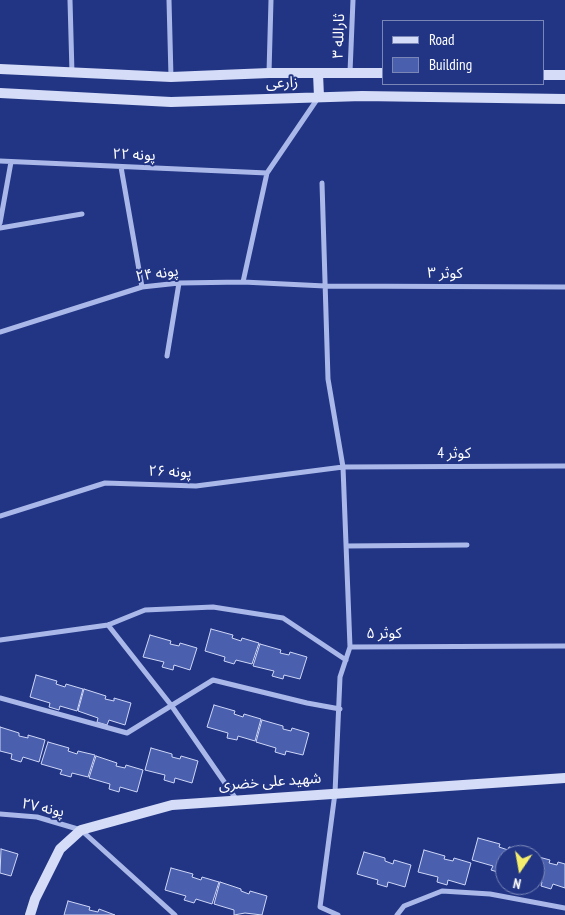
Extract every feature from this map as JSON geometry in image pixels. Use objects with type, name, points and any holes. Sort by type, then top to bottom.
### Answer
[{"type":"main road","name":"زارعی","points":[[0,69],[171,78],[269,73],[382,73]]},
{"type":"main road","points":[[318,72],[319,98]]},
{"type":"main road","points":[[545,75],[565,75]]},
{"type":"main road","name":"زارعی","points":[[0,92],[171,102],[362,96],[565,99]]},
{"type":"main road","name":"شهید علی خضری","points":[[30,915],[35,899],[60,849],[81,830],[172,804],[565,778]]},
{"type":"street","points":[[70,0],[72,73]]},
{"type":"street","points":[[169,0],[171,78]]},
{"type":"street","points":[[269,73],[271,0]]},
{"type":"street","name":"ثارالله ۳","points":[[350,72],[353,0]]},
{"type":"street","points":[[242,282],[267,173],[319,98]]},
{"type":"street","name":"پونه ۲۲","points":[[0,161],[267,173]]},
{"type":"street","points":[[0,223],[11,162]]},
{"type":"street","points":[[121,167],[142,287]]},
{"type":"street","points":[[322,183],[328,379],[343,467],[350,647]]},
{"type":"street","points":[[0,228],[82,214]]},
{"type":"street","name":"پونه ۲۴","points":[[0,332],[142,287],[179,283],[242,282],[324,286]]},
{"type":"street","points":[[167,356],[179,283]]},
{"type":"street","name":"کوثر ۳","points":[[324,286],[565,287]]},
{"type":"street","name":"کوثر 4","points":[[343,467],[565,466]]},
{"type":"street","name":"پونه ۲۶","points":[[0,516],[105,483],[196,486],[343,467]]},
{"type":"street","points":[[346,546],[467,545]]},
{"type":"street","points":[[0,640],[108,625],[144,610],[213,607],[284,618],[346,660]]},
{"type":"street","points":[[108,625],[171,704],[236,799]]},
{"type":"street","name":"کوثر ۵","points":[[338,915],[320,908],[335,793],[340,677],[350,647],[565,646]]},
{"type":"street","points":[[0,698],[127,733],[212,680],[307,703],[340,708]]},
{"type":"street","name":"پونه ۲۷","points":[[0,814],[36,817],[81,830]]},
{"type":"street","points":[[81,830],[175,915]]},
{"type":"street","points":[[397,915],[404,906],[442,891],[490,894],[565,908]]},
{"type":"building","points":[[211,629],[233,635],[232,638],[241,641],[242,638],[259,643],[252,664],[236,660],[234,664],[224,661],[225,657],[205,651]]},
{"type":"building","points":[[150,635],[171,641],[170,644],[179,646],[180,643],[197,648],[190,670],[174,665],[173,670],[162,667],[164,662],[143,657]]},
{"type":"building","points":[[260,644],[281,650],[280,653],[289,655],[290,652],[307,657],[300,679],[284,675],[283,679],[272,676],[274,671],[253,666]]},
{"type":"building","points":[[36,675],[57,681],[56,684],[65,687],[66,684],[83,689],[77,711],[60,706],[59,710],[49,707],[50,703],[30,697]]},
{"type":"building","points":[[84,689],[106,696],[105,699],[114,701],[114,698],[131,703],[125,725],[109,720],[107,725],[97,722],[98,718],[78,711]]},
{"type":"building","points":[[214,705],[235,711],[234,714],[243,717],[244,714],[261,719],[255,741],[238,736],[237,740],[227,738],[228,733],[207,727]]},
{"type":"building","points":[[262,720],[283,726],[283,729],[291,731],[292,728],[309,733],[303,755],[286,751],[285,755],[275,752],[276,748],[256,742]]},
{"type":"building","points":[[0,727],[19,733],[19,736],[28,738],[28,735],[45,740],[39,762],[23,757],[21,762],[11,759],[12,754],[0,751]]},
{"type":"building","points":[[48,742],[69,748],[68,751],[77,754],[78,751],[95,755],[88,777],[72,773],[71,777],[60,774],[62,770],[41,764]]},
{"type":"building","points":[[151,748],[172,754],[172,757],[180,759],[181,756],[198,761],[192,783],[175,778],[174,783],[164,780],[165,775],[145,770]]},
{"type":"building","points":[[96,756],[117,763],[116,766],[125,768],[126,765],[143,770],[137,792],[120,787],[119,792],[109,789],[110,784],[89,778]]},
{"type":"building","points":[[478,838],[500,844],[495,845],[495,871],[491,870],[493,866],[472,860]]},
{"type":"building","points":[[1,849],[18,854],[11,876],[0,873]]},
{"type":"building","points":[[424,850],[445,856],[444,859],[453,861],[454,858],[471,863],[465,885],[448,880],[447,885],[437,882],[438,877],[418,872]]},
{"type":"building","points":[[364,852],[385,858],[385,861],[393,864],[394,860],[411,865],[405,887],[388,882],[387,887],[377,884],[378,880],[357,874]]},
{"type":"building","points":[[545,859],[550,860],[549,863],[557,865],[558,862],[565,864],[565,888],[553,884],[551,889],[545,887]]},
{"type":"building","points":[[171,868],[193,874],[192,877],[201,880],[202,877],[219,882],[212,904],[196,899],[194,903],[184,900],[186,896],[165,890]]},
{"type":"building","points":[[220,882],[241,889],[241,891],[249,894],[250,891],[267,896],[262,915],[245,913],[234,915],[234,910],[214,904]]},
{"type":"building","points":[[68,901],[90,907],[89,910],[98,912],[99,909],[115,915],[64,915]]}]
